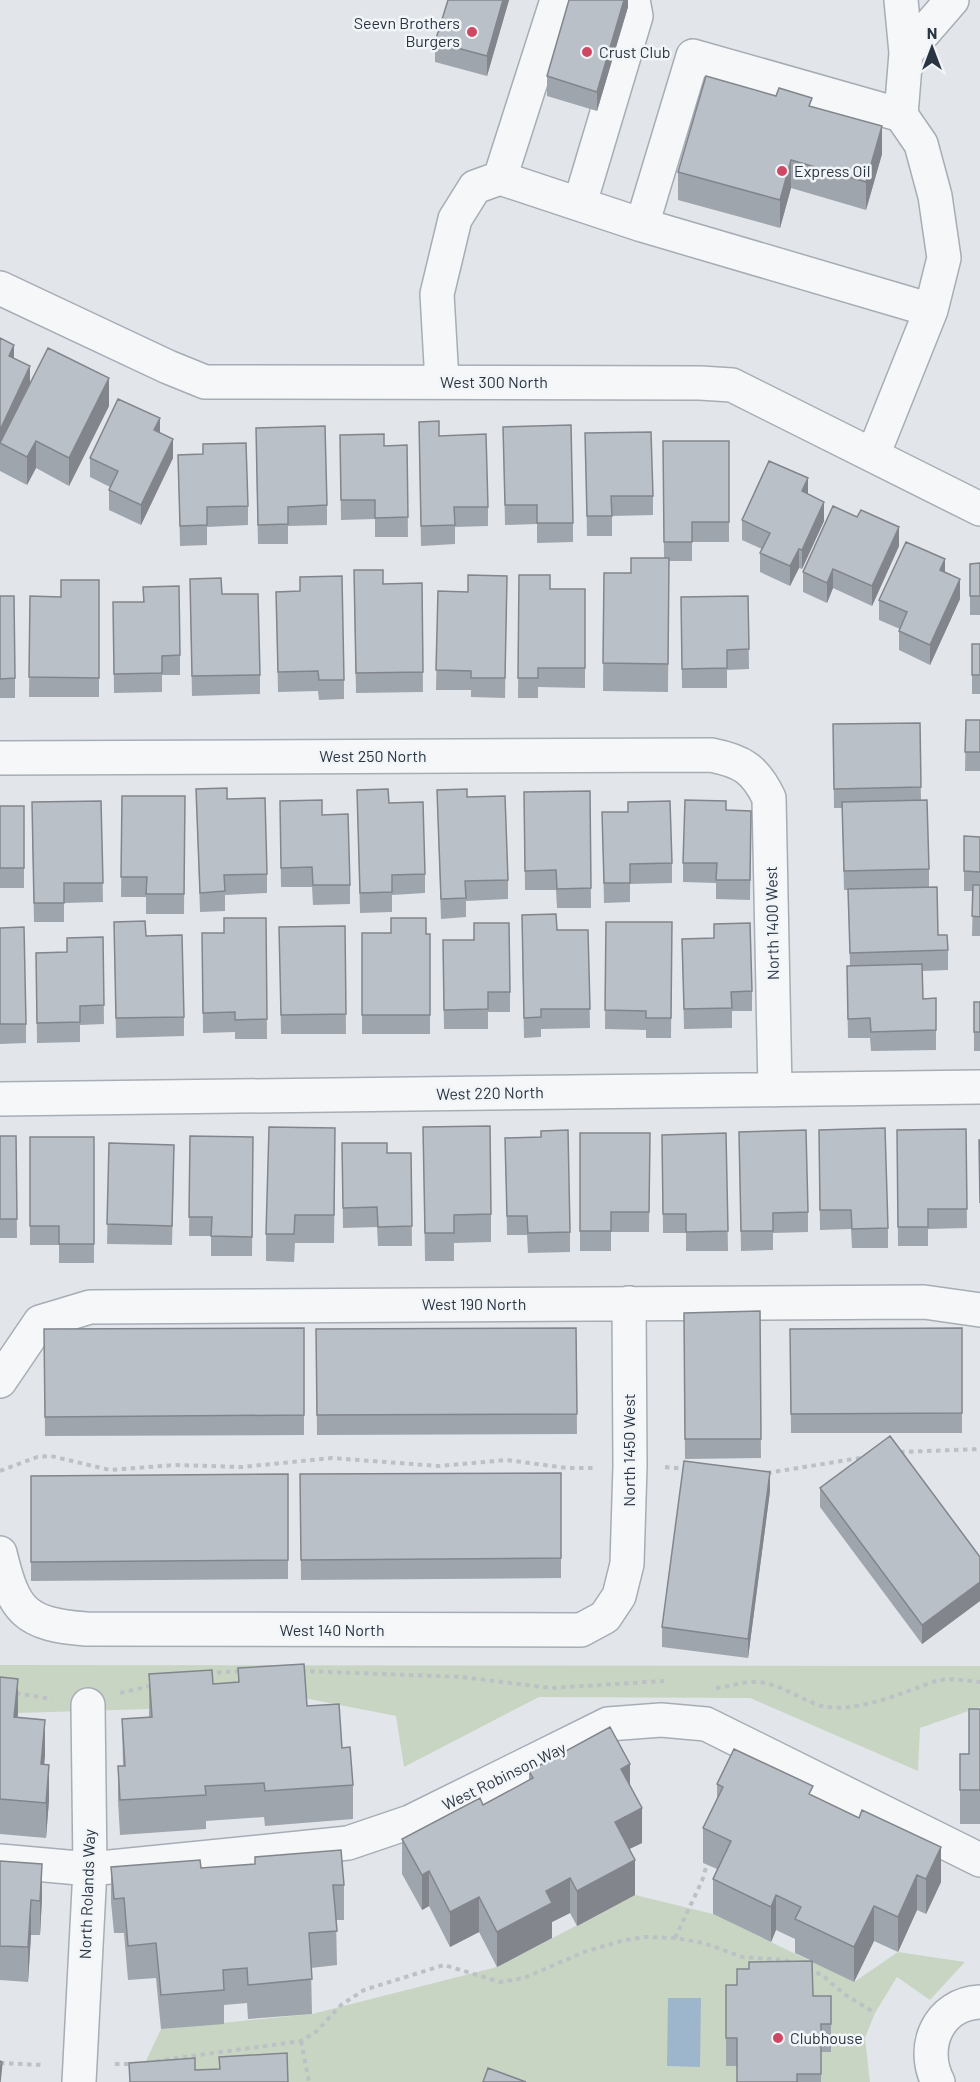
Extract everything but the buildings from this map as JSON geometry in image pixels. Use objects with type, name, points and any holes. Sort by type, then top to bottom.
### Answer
[{"type":"street","points":[[500,178],[557,0]]},
{"type":"street","points":[[580,203],[636,16],[633,0]]},
{"type":"street","points":[[901,0],[906,53],[901,116]]},
{"type":"street","points":[[906,53],[952,0]]},
{"type":"street","points":[[642,225],[693,56],[901,116],[921,144],[935,196],[944,258],[931,310],[873,455]]},
{"type":"street","points":[[442,382],[437,294],[455,219],[475,187],[500,178],[642,225],[931,310]]},
{"type":"street","name":"West 300 North","points":[[0,288],[205,382],[700,382],[732,385],[980,509]]},
{"type":"street","name":"West 250 North","points":[[0,758],[711,755],[745,766]]},
{"type":"street","name":"North 1400 West","points":[[745,766],[760,778],[769,798],[775,1090]]},
{"type":"street","name":"West 220 North","points":[[0,1099],[980,1087]]},
{"type":"street","name":"West 190 North","points":[[0,1380],[40,1322],[90,1306],[924,1302],[980,1310]]},
{"type":"street","name":"North 1450 West","points":[[619,1596],[627,1564],[630,1466],[629,1303]]},
{"type":"street","name":"West 140 North","points":[[0,1553],[7,1581],[17,1602],[32,1617],[54,1626],[86,1629],[581,1630],[605,1617],[619,1596]]},
{"type":"street","name":"North Rolands Way","points":[[79,2074],[90,1869],[88,1705]]},
{"type":"street","name":"West Robinson Way","points":[[0,1861],[90,1869],[348,1842],[410,1822],[608,1724],[661,1720],[706,1724],[980,1860]]},
{"type":"street","points":[[938,2082],[932,2070],[930,2052],[936,2029],[948,2014],[970,2002],[980,2002]]},
{"type":"path","points":[[897,1453],[980,1449]]},
{"type":"path","points":[[763,1474],[874,1455]]},
{"type":"path","points":[[0,1471],[38,1457],[51,1456],[110,1470],[175,1464],[242,1467],[332,1458],[439,1466],[507,1460],[567,1468],[651,1466],[694,1469]]},
{"type":"path","points":[[198,1675],[248,1671]]},
{"type":"path","points":[[291,1671],[462,1677],[551,1688],[668,1681]]},
{"type":"path","points":[[710,1689],[754,1681],[765,1683],[823,1706],[858,1707],[939,1680],[980,1682]]},
{"type":"path","points":[[11,1692],[88,1705],[121,1693],[165,1683]]},
{"type":"path","points":[[675,1938],[702,1881],[707,1864]]},
{"type":"path","points":[[150,2062],[301,2041],[317,2031],[341,2006],[364,1990],[444,1965],[500,1982],[524,1978],[584,1952],[625,1940],[646,1937],[675,1938],[704,1943],[742,1957],[784,1960],[794,1964]]},
{"type":"path","points":[[803,1968],[822,1975],[844,1994],[875,2013]]},
{"type":"path","points":[[301,2041],[309,2082]]},
{"type":"path","points":[[0,2063],[79,2074],[138,2064]]},
{"type":"green space","points":[[0,1665],[980,1666],[980,1707],[920,1728],[918,1771],[750,1698],[539,1697],[404,1767],[396,1716],[304,1698],[149,1709],[0,1712]]},
{"type":"green space","points":[[635,1895],[713,1914],[854,1982],[898,1952],[965,1962],[930,2000],[897,1977],[875,2013],[865,2038],[870,2082],[136,2082],[161,2029],[312,2014],[497,1967]]},
{"type":"water","points":[[668,1998],[701,1998],[700,2067],[667,2066]]},
{"type":"place","name":"Seevn Brothers Burgers","points":[[472,32]]},
{"type":"place","name":"Crust Club","points":[[587,52]]},
{"type":"place","name":"Express Oil","points":[[782,171]]},
{"type":"place","name":"Clubhouse","points":[[778,2038]]}]
